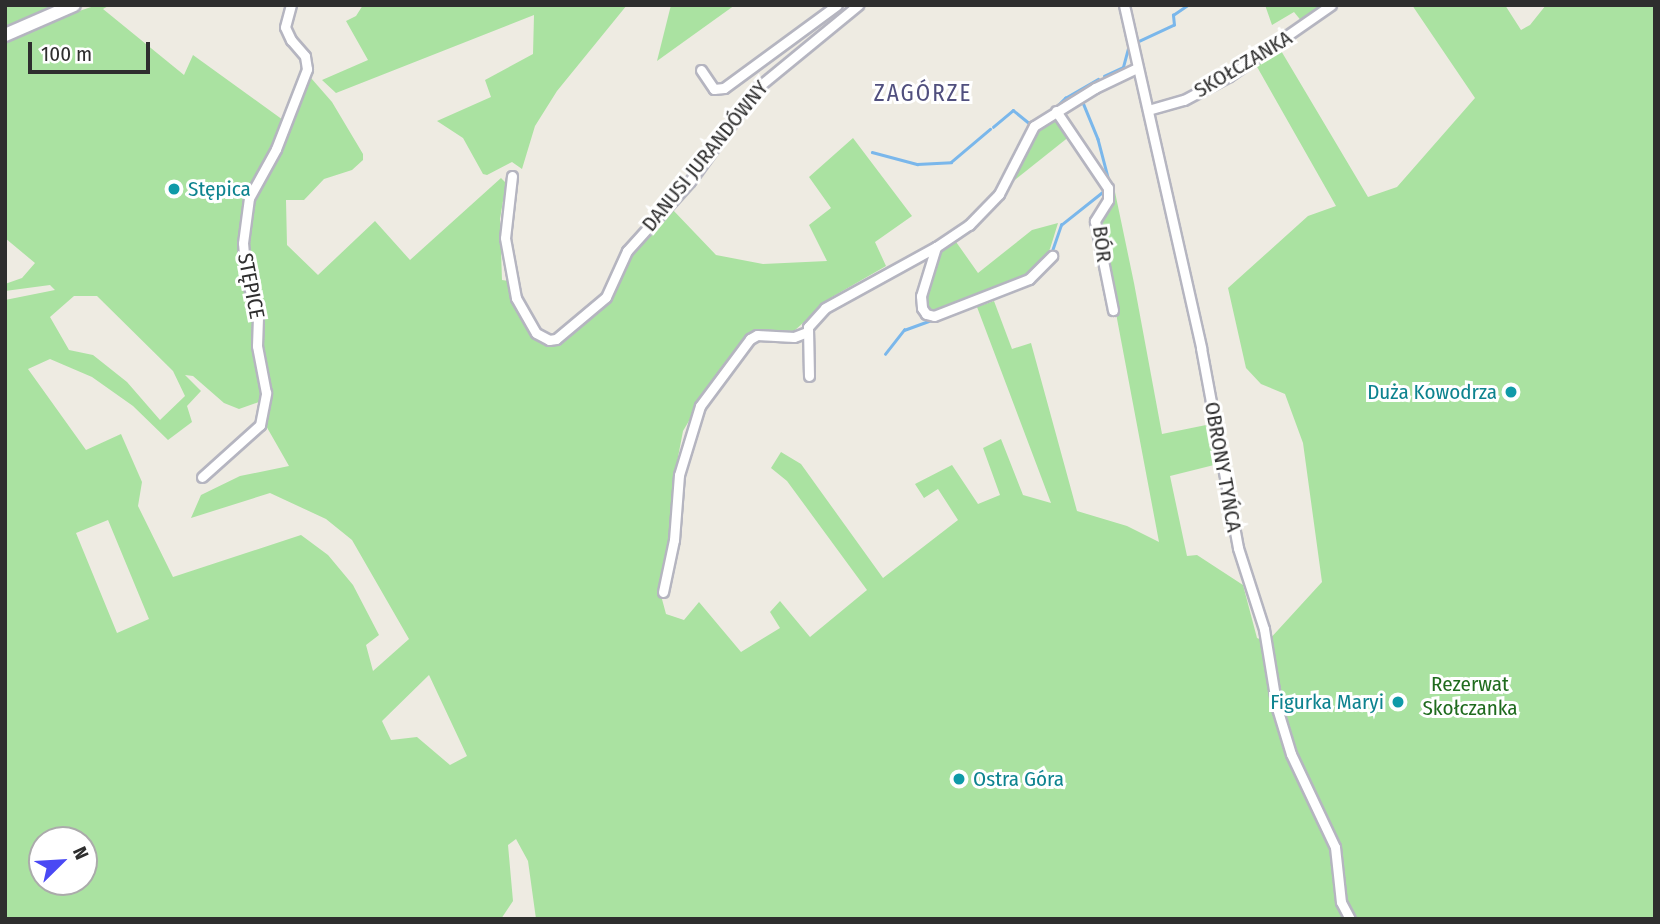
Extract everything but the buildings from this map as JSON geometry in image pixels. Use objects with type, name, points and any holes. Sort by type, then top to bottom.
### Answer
[{"type":"street","points":[[5,35],[74,5]]},
{"type":"street","name":"STĘPICE","points":[[202,477],[260,425],[266,393],[257,346],[258,315],[246,277],[243,243],[249,198],[276,149],[307,69],[305,56],[290,40],[285,27],[291,5]]},
{"type":"street","points":[[701,69],[714,89],[724,88],[837,5]]},
{"type":"street","name":"DANUSI JURANDÓWNY","points":[[512,176],[505,239],[516,298],[536,332],[543,338],[556,339],[606,297],[626,251],[690,181],[757,88],[858,5]]},
{"type":"street","name":"OBRONY TYŃCA","points":[[1124,5],[1201,348],[1238,548],[1264,629],[1277,708],[1293,762],[1335,847],[1341,902],[1350,919]]},
{"type":"street","name":"SKOŁCZANKA","points":[[1148,110],[1184,100],[1229,76],[1331,5]]},
{"type":"street","points":[[809,376],[807,332],[815,316],[836,299],[936,247],[986,210],[999,194],[1034,126],[1056,111],[1137,68]]},
{"type":"street","name":"BÓR","points":[[1056,111],[1108,188],[1108,200],[1095,221],[1113,310]]},
{"type":"street","points":[[936,247],[920,296],[926,314],[934,316],[1029,279],[1052,256]]},
{"type":"street","points":[[663,592],[674,540],[678,475],[700,406],[750,339],[757,335],[782,337],[807,332]]},
{"type":"green space","points":[[5,5],[64,5],[5,31]]},
{"type":"green space","name":"Rezerwat Skołczanka","points":[[97,5],[110,5],[103,9],[184,75],[193,55],[283,120],[242,207],[242,280],[256,315],[261,307],[249,275],[250,209],[268,179],[266,171],[305,81],[311,78],[332,102],[363,154],[363,160],[352,170],[324,179],[304,200],[286,200],[287,245],[318,275],[375,221],[410,260],[501,178],[506,183],[500,219],[502,280],[509,281],[518,308],[539,341],[560,346],[609,301],[619,280],[627,251],[672,209],[716,255],[763,264],[827,261],[809,225],[831,208],[809,177],[853,138],[912,216],[875,242],[886,266],[832,297],[794,331],[758,329],[747,334],[719,370],[683,431],[674,478],[670,536],[659,588],[666,614],[684,620],[699,602],[741,652],[780,628],[770,612],[780,601],[810,637],[867,590],[787,481],[771,468],[781,452],[801,464],[883,578],[958,520],[938,489],[924,498],[915,484],[952,465],[978,504],[1000,495],[983,448],[1001,439],[1023,495],[1051,503],[977,307],[994,301],[1012,349],[1031,343],[1077,511],[1127,526],[1159,542],[1099,223],[1110,207],[1112,191],[1115,192],[1162,434],[1211,424],[1218,464],[1170,476],[1187,556],[1197,555],[1243,585],[1257,638],[1267,642],[1322,582],[1303,443],[1285,394],[1261,384],[1246,368],[1228,288],[1308,216],[1336,206],[1256,65],[1280,49],[1368,197],[1397,187],[1475,98],[1412,5],[1505,5],[1521,30],[1530,25],[1546,5],[1655,5],[1655,919],[536,919],[528,861],[516,839],[508,845],[513,901],[501,919],[5,919],[5,300],[55,290],[50,285],[5,291],[5,284],[22,278],[35,263],[5,238],[5,39],[20,31]],"holes":[[[74,296],[97,296],[173,371],[185,396],[160,420],[127,382],[93,355],[69,350],[50,317]],[[50,359],[92,377],[133,406],[168,440],[192,422],[187,406],[201,391],[185,375],[193,376],[224,403],[239,409],[259,402],[268,411],[265,424],[289,466],[240,476],[201,495],[191,518],[270,493],[326,519],[352,540],[409,639],[373,671],[366,645],[379,635],[353,585],[328,555],[301,535],[173,577],[138,506],[142,482],[121,434],[86,450],[28,369]],[[108,520],[149,619],[117,633],[76,533]],[[429,675],[467,756],[450,765],[417,737],[391,740],[382,721]]]},
{"type":"green space","points":[[363,5],[627,5],[557,91],[535,126],[522,169],[512,162],[487,175],[483,174],[463,138],[437,121],[491,97],[485,80],[533,54],[534,15],[336,93],[322,80],[368,60],[346,21],[356,16]]},
{"type":"green space","points":[[671,5],[735,5],[657,61]]},
{"type":"green space","points":[[1265,5],[1326,5],[1303,23],[1294,12],[1272,25]]},
{"type":"green space","points":[[1055,117],[1070,136],[1011,183],[1027,143],[1040,127]]},
{"type":"green space","points":[[1058,223],[1050,249],[1031,274],[942,311],[930,312],[925,307],[923,297],[943,245],[954,239],[978,273],[1032,230]]},
{"type":"waterway","points":[[1139,41],[1174,25],[1173,15],[1188,5]]},
{"type":"waterway","points":[[1104,76],[1123,67],[1129,45]]},
{"type":"waterway","points":[[1054,109],[1065,98],[1098,79]]},
{"type":"waterway","points":[[1082,100],[1098,139],[1109,181]]},
{"type":"waterway","points":[[993,127],[1013,110],[1029,123],[1040,118]]},
{"type":"waterway","points":[[872,152],[917,164],[951,162],[990,129]]},
{"type":"waterway","points":[[1052,251],[1061,225],[1105,190]]},
{"type":"waterway","points":[[974,305],[1017,288]]},
{"type":"waterway","points":[[885,354],[904,330],[935,319]]},
{"type":"place","name":"Stępica","points":[[174,189]]},
{"type":"place","name":"Duża Kowodrza","points":[[1511,392]]},
{"type":"place","name":"Figurka Maryi","points":[[1398,702]]},
{"type":"place","name":"Ostra Góra","points":[[959,779]]},
{"type":"district","name":"ZAGÓRZE","points":[[923,93]]}]
